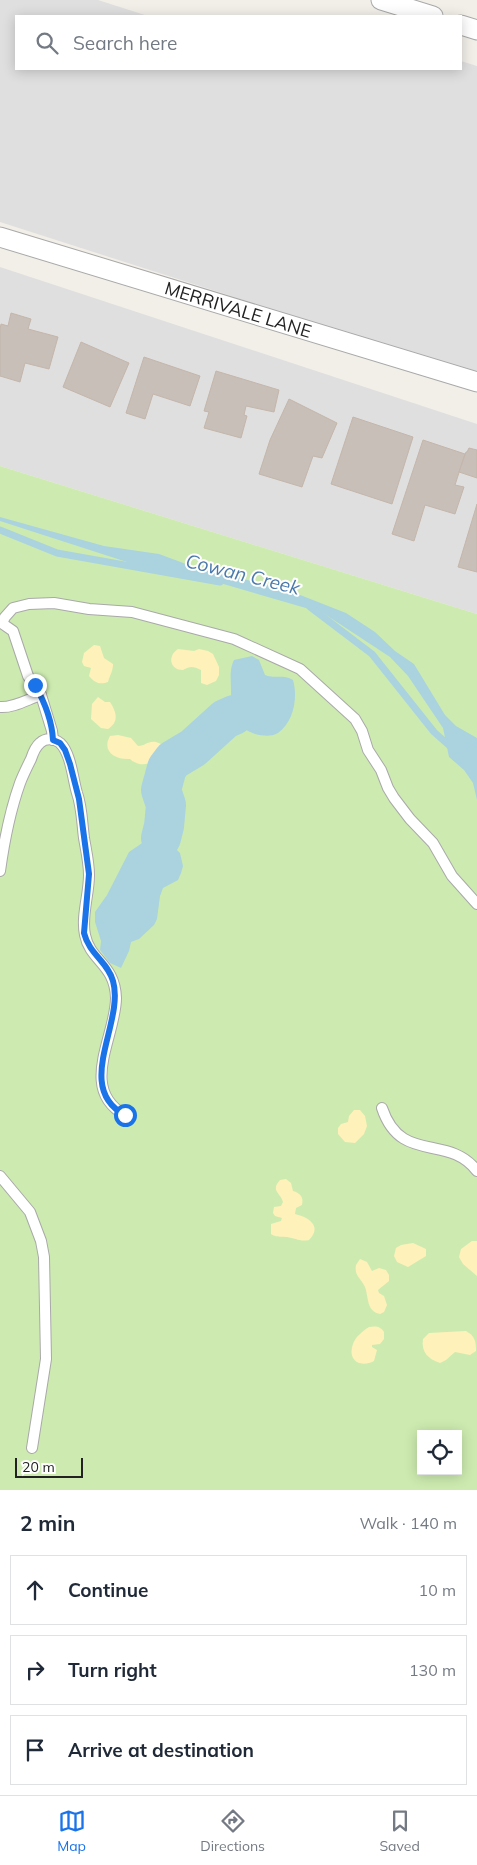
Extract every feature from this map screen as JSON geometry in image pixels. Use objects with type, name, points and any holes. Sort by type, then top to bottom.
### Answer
[{"type":"street","points":[[381,0],[430,15]]},
{"type":"street","points":[[462,25],[477,30]]},
{"type":"street","name":"MERRIVALE LANE","points":[[0,237],[477,382]]},
{"type":"lane","points":[[53,740],[41,695],[28,676],[13,632],[1,623],[13,608],[29,604],[54,603],[89,609],[132,612],[234,639],[300,669],[355,719],[362,731],[368,750],[382,770],[388,788],[394,798],[410,819],[433,843],[452,876],[477,904]]},
{"type":"lane","points":[[0,707],[41,695]]},
{"type":"lane","points":[[0,871],[16,794],[25,770],[39,743],[46,739],[60,743],[65,750],[70,764],[79,799],[89,874],[84,933],[86,942],[97,958],[107,967],[113,980],[116,998],[102,1064],[102,1088],[113,1106],[125,1115]]},
{"type":"lane","points":[[382,1108],[392,1128],[405,1140],[420,1147],[446,1150],[456,1154],[477,1171]]},
{"type":"lane","points":[[0,1176],[30,1212],[41,1241],[44,1257],[46,1359],[32,1448]]},
{"type":"shaded area","points":[[0,0],[98,0],[145,15],[15,15],[15,70],[462,70],[462,61],[477,66],[477,375],[0,222]]},
{"type":"shaded area","points":[[0,267],[477,424],[477,614],[0,466]]},
{"type":"green space","points":[[0,466],[477,614],[477,1490],[0,1490]]},
{"type":"sand","points":[[94,645],[100,646],[104,658],[113,664],[108,682],[98,683],[93,680],[89,676],[91,668],[84,666],[82,662],[84,653]]},
{"type":"sand","points":[[178,649],[194,651],[199,649],[213,654],[219,667],[219,675],[216,681],[207,685],[201,683],[201,670],[192,667],[183,670],[175,668],[171,659]]},
{"type":"sand","points":[[98,697],[105,702],[110,702],[114,710],[116,717],[112,726],[108,729],[101,728],[91,719],[92,704]]},
{"type":"sand","points":[[118,735],[131,738],[138,746],[157,742],[161,744],[159,755],[146,764],[115,756],[111,754],[107,746],[110,736]]},
{"type":"sand","points":[[354,1110],[360,1110],[365,1116],[367,1126],[364,1134],[355,1143],[345,1142],[338,1134],[338,1128],[341,1124],[348,1122],[349,1116]]},
{"type":"sand","points":[[286,1179],[291,1183],[293,1191],[302,1198],[302,1205],[296,1208],[295,1214],[305,1217],[314,1226],[315,1230],[309,1240],[271,1234],[271,1224],[281,1221],[282,1218],[275,1216],[273,1213],[274,1207],[281,1206],[283,1202],[276,1187],[280,1180]]},
{"type":"sand","points":[[472,1241],[477,1241],[477,1276],[463,1264],[459,1257],[461,1249]]},
{"type":"sand","points":[[413,1243],[426,1249],[426,1256],[408,1267],[397,1262],[394,1256],[396,1248]]},
{"type":"sand","points":[[360,1259],[367,1262],[372,1271],[379,1268],[386,1270],[389,1275],[389,1281],[378,1290],[384,1296],[387,1305],[384,1312],[380,1314],[370,1307],[365,1287],[357,1274],[356,1265]]},
{"type":"sand","points":[[369,1327],[381,1329],[384,1332],[384,1339],[380,1344],[372,1345],[377,1350],[374,1361],[364,1364],[356,1362],[352,1355],[354,1341]]},
{"type":"sand","points":[[466,1331],[473,1337],[476,1344],[476,1351],[470,1355],[455,1352],[440,1363],[429,1357],[424,1351],[423,1339],[429,1333]]},
{"type":"water","points":[[0,517],[104,546],[159,554],[186,564],[290,591],[346,613],[375,632],[395,651],[414,664],[445,715],[456,726],[477,738],[477,800],[473,783],[464,770],[449,757],[443,728],[408,676],[390,657],[323,613],[196,576],[130,563],[0,521]]},
{"type":"water","points":[[252,656],[259,660],[265,675],[286,677],[293,680],[295,701],[291,716],[283,728],[273,735],[267,736],[248,731],[239,722],[233,711],[231,697],[232,664],[234,660]]},
{"type":"water","points":[[148,839],[168,841],[180,853],[183,866],[178,880],[163,888],[154,925],[139,939],[131,942],[121,968],[110,963],[100,950],[101,941],[95,922],[95,912],[107,895],[129,852]]},
{"type":"building","points":[[11,313],[31,319],[28,329],[58,337],[49,369],[25,363],[20,382],[0,376],[0,329],[1,324],[8,326]]},
{"type":"building","points":[[81,342],[129,363],[110,407],[63,387]]},
{"type":"building","points":[[144,357],[200,376],[190,406],[153,394],[145,419],[126,413]]},
{"type":"building","points":[[216,371],[279,390],[274,412],[246,406],[244,415],[247,416],[241,438],[204,428],[209,412],[204,411]]},
{"type":"building","points":[[289,399],[337,423],[322,458],[313,456],[302,487],[259,474],[270,440]]},
{"type":"building","points":[[353,417],[413,437],[392,504],[331,484]]},
{"type":"building","points":[[423,440],[465,454],[455,485],[464,487],[455,514],[425,505],[414,541],[392,534]]},
{"type":"building","points":[[469,448],[477,450],[477,478],[459,472]]},
{"type":"building","points":[[477,504],[477,572],[458,567]]},
{"type":"waterway","name":"Cowan Creek","points":[[0,530],[57,553],[220,582]]},
{"type":"waterway","name":"Cowan Creek","points":[[310,607],[372,654],[434,732],[452,748]]},
{"type":"waterway","points":[[161,838],[166,805],[161,790],[167,768],[173,760],[193,748],[225,719],[234,715]]},
{"type":"route","points":[[35,685],[46,708],[53,740],[60,743],[65,750],[79,799],[89,874],[84,933],[86,942],[97,958],[107,967],[113,980],[116,998],[102,1064],[102,1088],[108,1101],[125,1115]]}]
